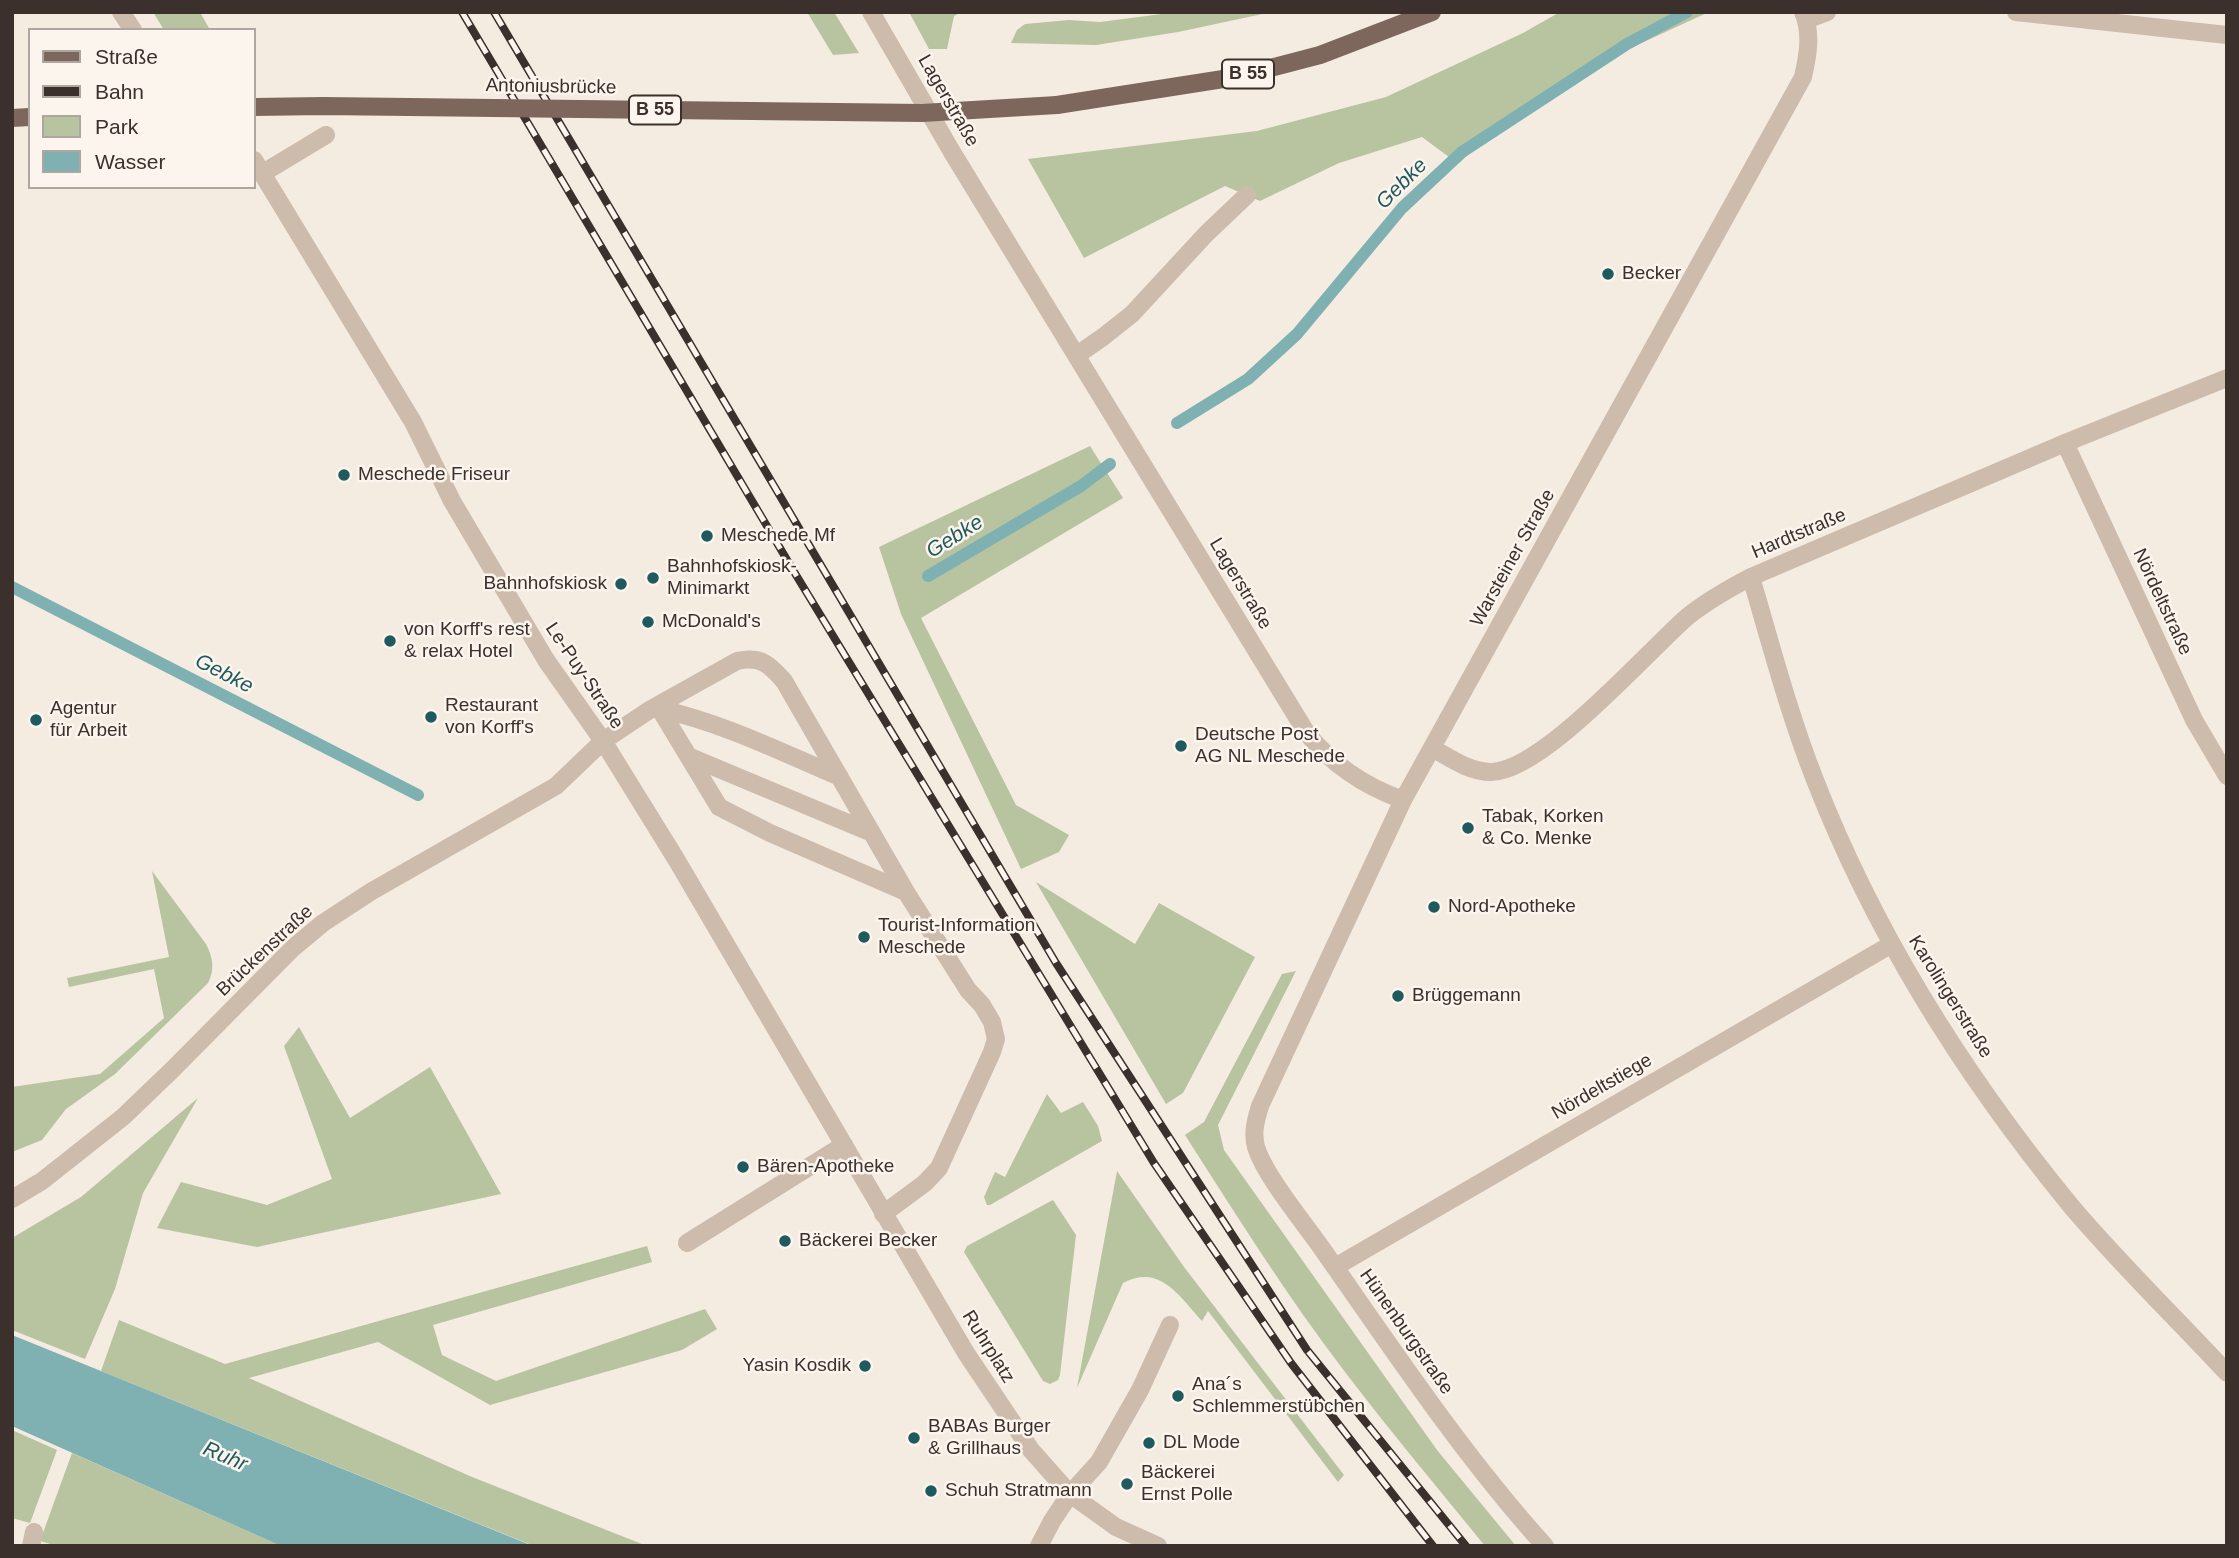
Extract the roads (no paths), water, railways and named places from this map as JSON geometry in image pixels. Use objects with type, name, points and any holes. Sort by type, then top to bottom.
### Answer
[{"type":"main road","name":"Antoniusbrücke","points":[[256,107],[922,113],[1057,105],[1237,77],[1320,55],[1432,12]]},
{"type":"street","points":[[121,12],[132,28]]},
{"type":"street","name":"Lagerstraße","points":[[871,12],[952,152],[1306,732],[1332,761],[1360,782],[1403,800]]},
{"type":"street","points":[[1805,16],[1827,12]]},
{"type":"street","points":[[2016,12],[2227,35]]},
{"type":"street","name":"Warsteiner Straße","points":[[1253,1129],[1260,1106],[1403,800],[1803,76],[1809,50],[1805,16]]},
{"type":"street","points":[[259,166],[326,135]]},
{"type":"street","name":"Le-Puy-Straße","points":[[259,166],[413,422],[453,501],[546,660],[603,741],[785,1041],[883,1213]]},
{"type":"street","points":[[1077,355],[1132,314],[1206,234],[1247,195]]},
{"type":"street","name":"Hardtstraße","points":[[1432,748],[1471,769],[1492,772],[1516,766],[1567,732],[1688,616],[1709,600],[1751,577],[2227,377]]},
{"type":"street","name":"Nördeltstraße","points":[[2065,443],[2194,720],[2227,776]]},
{"type":"street","name":"Karolingerstraße","points":[[1751,577],[1815,780],[1853,868],[1892,944],[1938,1022],[1971,1071],[2072,1206],[2227,1373]]},
{"type":"street","name":"Brückenstraße","points":[[12,1199],[42,1181],[123,1117],[293,948],[323,923],[372,891],[556,786],[603,741],[737,661],[750,658],[764,661],[784,681],[906,892],[968,990],[992,1022],[996,1039],[992,1052],[939,1168],[925,1183],[883,1213]]},
{"type":"street","points":[[659,707],[719,807],[770,833],[906,892]]},
{"type":"street","points":[[659,707],[724,727],[840,777]]},
{"type":"street","points":[[688,756],[872,833]]},
{"type":"street","name":"Nördeltstiege","points":[[1335,1267],[1892,944]]},
{"type":"street","name":"Hünenburgstraße","points":[[1253,1129],[1256,1149],[1273,1178],[1451,1433],[1545,1546]]},
{"type":"street","points":[[687,1243],[844,1145]]},
{"type":"street","name":"Ruhrplatz","points":[[883,1213],[966,1353],[1031,1450],[1070,1494],[1116,1527],[1158,1546]]},
{"type":"street","points":[[1039,1546],[1070,1494],[1099,1462],[1140,1390],[1170,1325]]},
{"type":"water","name":"Ruhr","points":[[12,1335],[533,1546],[281,1546],[12,1426]]},
{"type":"waterway","name":"Gebke","points":[[1177,423],[1248,379],[1297,334],[1402,208],[1462,152],[1627,44],[1687,12]]},
{"type":"waterway","name":"Gebke","points":[[928,576],[1081,486],[1110,464]]},
{"type":"waterway","name":"Gebke","points":[[12,587],[418,795]]},
{"type":"railway","points":[[462,12],[796,575],[1154,1163],[1291,1363],[1433,1546]]},
{"type":"railway","points":[[494,12],[1056,963],[1307,1350],[1466,1546]]},
{"type":"place","name":"Becker","points":[[1608,274]]},
{"type":"place","name":"Meschede Friseur","points":[[344,475]]},
{"type":"place","name":"Meschede Mf","points":[[707,536]]},
{"type":"place","name":"Bahnhofskiosk- Minimarkt","points":[[653,578]]},
{"type":"place","name":"Bahnhofskiosk","points":[[621,584]]},
{"type":"place","name":"McDonald's","points":[[648,622]]},
{"type":"place","name":"von Korff's rest & relax Hotel","points":[[390,641]]},
{"type":"place","name":"Restaurant von Korff's","points":[[431,717]]},
{"type":"place","name":"Agentur für Arbeit","points":[[36,720]]},
{"type":"place","name":"Deutsche Post AG NL Meschede","points":[[1181,746]]},
{"type":"place","name":"Tabak, Korken & Co. Menke","points":[[1468,828]]},
{"type":"place","name":"Nord-Apotheke","points":[[1434,907]]},
{"type":"place","name":"Tourist-Information Meschede","points":[[864,937]]},
{"type":"place","name":"Brüggemann","points":[[1398,996]]},
{"type":"place","name":"Bären-Apotheke","points":[[743,1167]]},
{"type":"place","name":"Bäckerei Becker","points":[[785,1241]]},
{"type":"place","name":"Yasin Kosdik","points":[[865,1366]]},
{"type":"place","name":"Ana´s Schlemmerstübchen","points":[[1178,1396]]},
{"type":"place","name":"BABAs Burger & Grillhaus","points":[[914,1438]]},
{"type":"place","name":"DL Mode","points":[[1149,1443]]},
{"type":"place","name":"Bäckerei Ernst Polle","points":[[1127,1484]]},
{"type":"place","name":"Schuh Stratmann","points":[[931,1491]]}]
